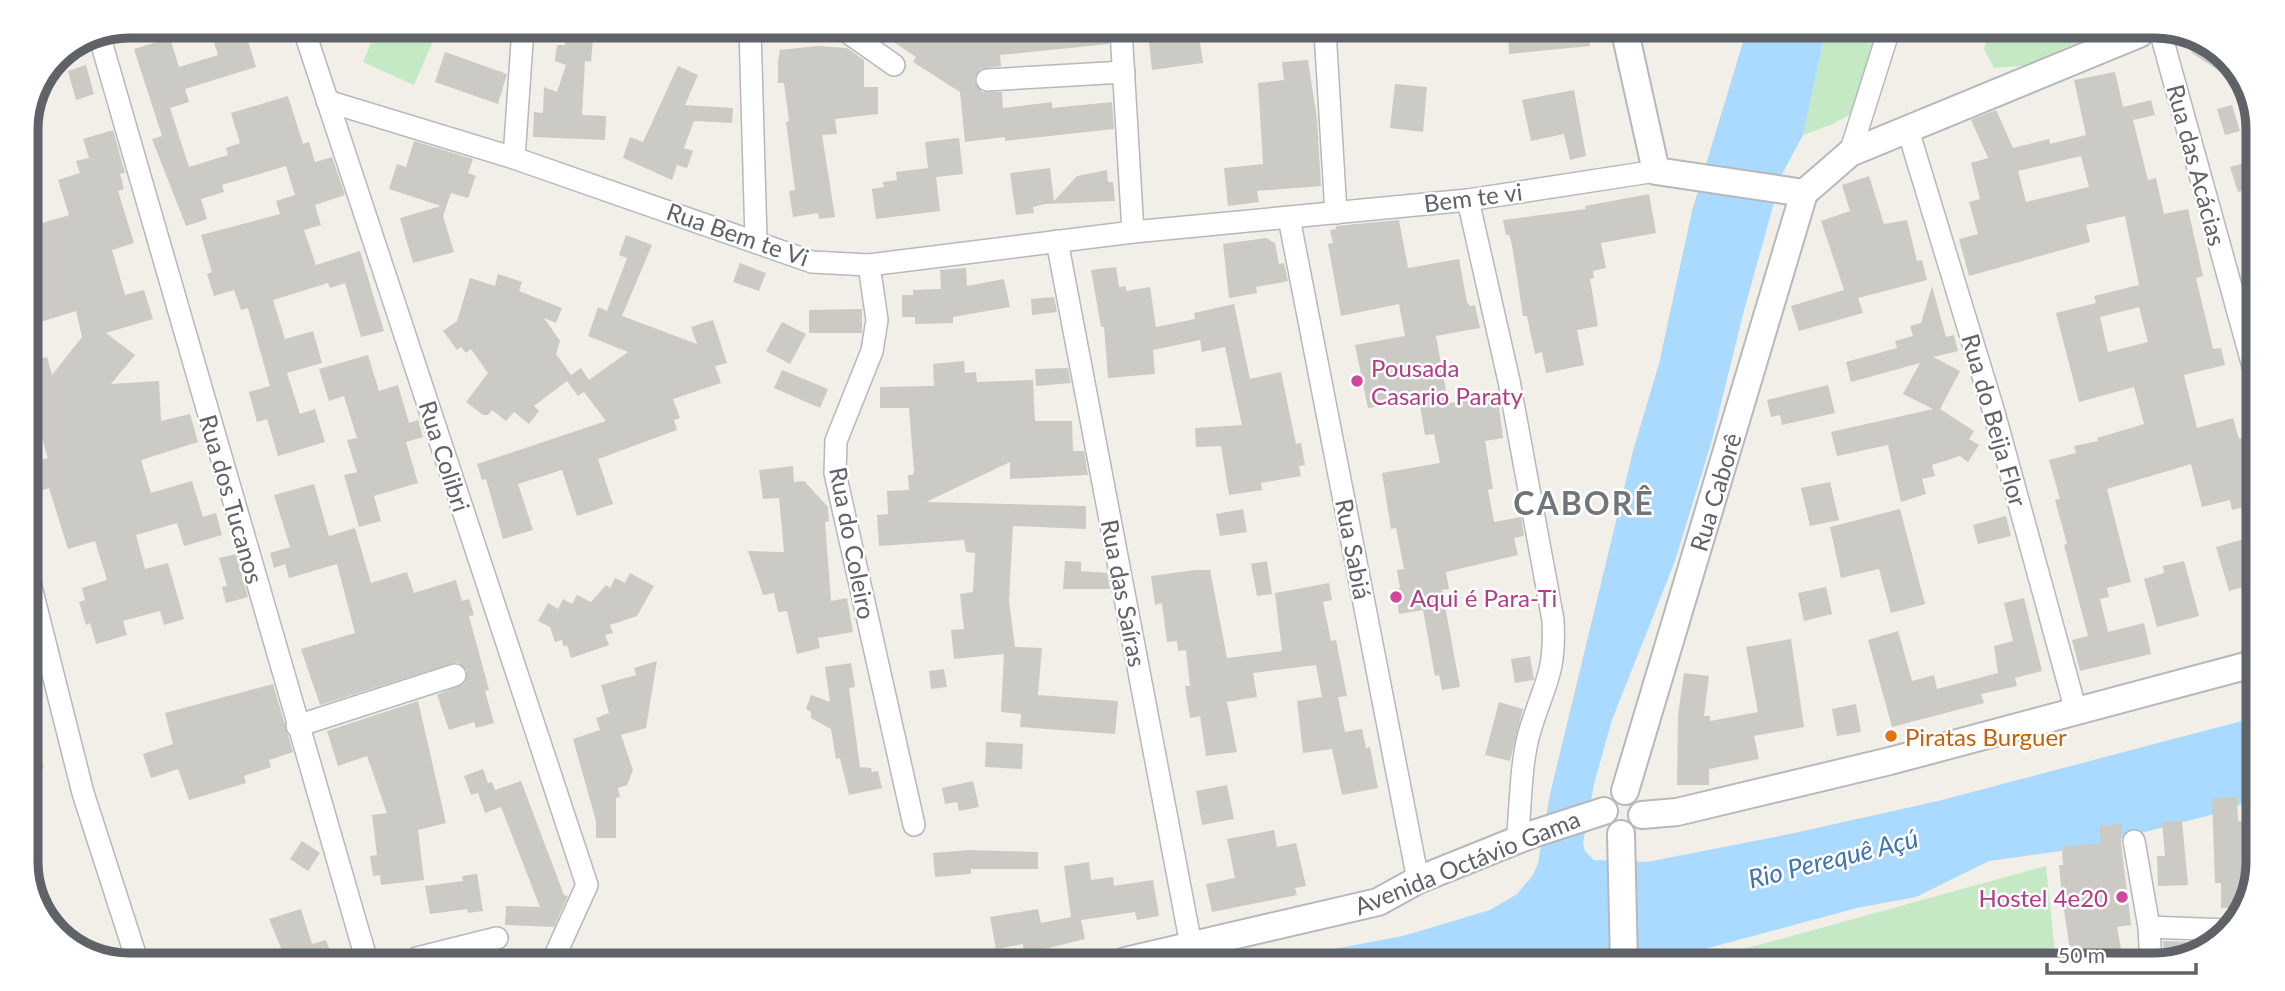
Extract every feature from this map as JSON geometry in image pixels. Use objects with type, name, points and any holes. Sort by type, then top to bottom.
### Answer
[{"type":"street","name":"Rua Colibri","points":[[307,38],[587,885],[557,951]]},
{"type":"street","points":[[514,158],[522,38]]},
{"type":"street","points":[[750,38],[756,240]]},
{"type":"street","points":[[856,38],[894,65]]},
{"type":"street","points":[[1122,38],[1133,232]]},
{"type":"street","points":[[1325,38],[1336,213]]},
{"type":"street","points":[[1626,38],[1656,171],[1804,193],[1850,153],[2129,38]]},
{"type":"street","points":[[1850,153],[1886,38]]},
{"type":"street","name":"Rua das Acácias","points":[[2162,39],[2246,341]]},
{"type":"street","name":"Rua dos Tucanos","points":[[101,43],[365,953]]},
{"type":"street","points":[[987,80],[1124,72]]},
{"type":"street","name":"Rua Bem te Vi","points":[[327,101],[514,158],[813,262],[869,265],[1133,232],[1289,218]]},
{"type":"street","name":"Rua do Beija Flor","points":[[1908,130],[1993,409],[2076,711]]},
{"type":"street","name":"Bem te vi","points":[[1289,218],[1468,200],[1656,171]]},
{"type":"street","name":"Rua Caborê","points":[[1625,792],[1804,193]]},
{"type":"street","points":[[1468,200],[1509,381],[1553,620],[1555,655],[1550,682],[1529,736],[1524,838]]},
{"type":"street","name":"Rua Sabiá","points":[[1289,218],[1418,880]]},
{"type":"street","name":"Rua das Saíras","points":[[1058,241],[1191,945]]},
{"type":"street","name":"Rua do Coleiro","points":[[869,265],[877,320],[872,351],[836,442],[835,473],[914,825]]},
{"type":"street","points":[[39,619],[83,793],[135,953]]},
{"type":"street","points":[[1642,815],[1676,812],[1864,768],[2246,666]]},
{"type":"street","points":[[297,726],[455,676]]},
{"type":"street","points":[[1622,840],[1638,826],[1642,815],[1636,796],[1625,792],[1610,798],[1600,811],[1610,829],[1622,840],[1624,953]]},
{"type":"street","name":"Avenida Octávio Gama","points":[[1158,953],[1378,902],[1418,880],[1600,811]]},
{"type":"street","points":[[2134,841],[2149,927],[2150,953]]},
{"type":"street","points":[[2149,927],[2215,930]]},
{"type":"street","points":[[437,953],[497,938]]},
{"type":"green space","points":[[373,38],[434,38],[414,85],[363,62]]},
{"type":"green space","points":[[1824,38],[1894,38],[1863,107],[1833,124],[1803,135]]},
{"type":"green space","points":[[1987,38],[2088,38],[2022,66],[1994,68],[1984,49]]},
{"type":"green space","points":[[39,745],[44,769],[39,770]]},
{"type":"green space","points":[[2046,866],[2055,953],[1729,953]]},
{"type":"water","name":"Rio Perequê Açú","points":[[1744,38],[1824,38],[1803,135],[1782,174],[1712,440],[1675,561],[1612,720],[1594,784],[1583,843],[1585,851],[1594,860],[1647,862],[1790,834],[1938,801],[2246,720],[2246,802],[2218,813],[2083,848],[1989,861],[1916,897],[1857,908],[1689,953],[1313,953],[1403,936],[1490,910],[1517,894],[1533,875],[1538,863],[1550,794],[1633,451],[1659,364],[1692,211]]},
{"type":"building","points":[[170,38],[179,67],[218,55],[213,38],[257,38],[248,41],[256,67],[185,89],[189,102],[170,108],[189,167],[228,155],[226,148],[240,143],[231,113],[288,96],[303,144],[309,142],[315,162],[332,157],[345,195],[315,205],[321,225],[304,230],[316,265],[360,251],[384,331],[361,337],[345,283],[330,288],[328,283],[273,300],[285,339],[313,331],[322,363],[287,373],[300,414],[315,409],[325,442],[278,456],[267,419],[257,422],[249,392],[270,386],[248,308],[241,310],[234,290],[214,296],[207,274],[212,272],[201,235],[280,214],[276,201],[295,195],[286,166],[222,185],[224,192],[201,199],[207,219],[186,226],[152,139],[162,136],[134,49]]},
{"type":"building","points":[[565,38],[593,38],[591,62],[585,61],[582,115],[606,116],[605,140],[533,137],[534,112],[543,113],[544,87],[557,92],[566,65],[555,61],[557,45],[565,45]]},
{"type":"building","points":[[888,38],[1109,38],[1109,44],[1000,55],[1001,66],[980,69],[974,80],[982,92],[1002,92],[1003,108],[1052,102],[1052,108],[1112,102],[1114,129],[1005,141],[1005,137],[965,142],[960,92],[913,62],[916,57]]},
{"type":"building","points":[[1199,38],[1203,63],[1152,70],[1149,42]]},
{"type":"building","points":[[1508,38],[1589,38],[1590,46],[1509,54]]},
{"type":"building","points":[[2189,45],[2215,61],[2231,78],[2192,53]]},
{"type":"building","points":[[817,46],[847,48],[864,60],[864,87],[878,87],[878,114],[835,119],[837,134],[822,135],[835,217],[819,219],[818,213],[793,217],[789,191],[795,190],[786,122],[789,121],[784,83],[778,83],[780,50]]},
{"type":"building","points":[[445,52],[507,74],[498,104],[435,82]]},
{"type":"building","points":[[1308,60],[1317,119],[1321,186],[1257,191],[1259,202],[1228,206],[1224,168],[1263,164],[1258,83],[1284,80],[1282,62]]},
{"type":"building","points":[[86,65],[94,94],[76,100],[68,71]]},
{"type":"building","points":[[678,66],[698,75],[685,105],[733,108],[732,123],[694,121],[684,148],[693,151],[687,168],[677,165],[672,180],[623,158],[630,137],[643,142]]},
{"type":"building","points":[[2115,72],[2123,107],[2151,100],[2155,115],[2133,120],[2148,180],[2156,178],[2164,214],[2188,209],[2203,276],[2196,278],[2213,349],[2221,348],[2225,365],[2184,375],[2197,428],[2233,418],[2239,439],[2246,437],[2246,506],[2232,510],[2230,500],[2202,507],[2191,464],[2107,489],[2131,582],[2107,588],[2109,597],[2100,599],[2108,632],[2144,623],[2151,654],[2080,671],[2072,640],[2088,636],[2064,545],[2067,544],[2055,500],[2060,499],[2049,460],[2076,453],[2074,446],[2098,441],[2097,438],[2144,424],[2134,387],[2079,402],[2056,313],[2096,303],[2094,296],[2139,285],[2125,216],[2086,225],[2090,242],[1969,276],[1959,239],[1978,234],[1969,202],[1980,199],[1971,163],[1988,158],[1971,120],[1996,110],[2013,148],[2049,139],[2050,144],[2086,135],[2074,80]],"holes":[[[2081,156],[2089,187],[2026,202],[2018,171]],[[2139,307],[2148,342],[2108,352],[2100,317]]]},
{"type":"building","points":[[1395,84],[1427,87],[1423,132],[1390,128]]},
{"type":"building","points":[[1574,90],[1586,156],[1570,160],[1564,134],[1531,141],[1522,100]]},
{"type":"building","points":[[2232,105],[2240,131],[2225,135],[2217,109]]},
{"type":"building","points":[[113,130],[125,173],[120,174],[124,189],[118,191],[134,243],[112,250],[125,295],[144,290],[153,319],[106,333],[135,355],[111,384],[159,381],[161,421],[190,414],[198,442],[141,460],[151,493],[192,481],[203,517],[216,513],[222,535],[184,546],[177,523],[136,535],[145,569],[168,563],[184,619],[164,625],[160,611],[123,621],[127,635],[96,644],[90,623],[86,625],[79,602],[85,600],[82,588],[107,580],[95,541],[68,549],[49,488],[40,491],[39,488],[39,461],[48,458],[39,428],[39,359],[47,357],[52,375],[82,337],[76,311],[39,322],[39,224],[69,215],[58,180],[80,173],[76,161],[89,158],[83,139]]},
{"type":"building","points":[[959,138],[963,174],[936,177],[940,211],[876,219],[872,189],[884,187],[883,182],[897,180],[896,172],[928,168],[925,142]]},
{"type":"building","points":[[414,141],[473,159],[468,173],[476,176],[468,198],[451,193],[443,216],[454,252],[413,263],[400,218],[441,206],[389,189],[397,164],[406,167]]},
{"type":"building","points":[[2246,162],[2246,190],[2238,192],[2230,167]]},
{"type":"building","points":[[1050,168],[1054,201],[1077,176],[1107,170],[1108,182],[1113,182],[1115,201],[1045,204],[1033,207],[1034,213],[1016,215],[1010,173]]},
{"type":"building","points":[[1869,176],[1884,224],[1907,220],[1917,261],[1922,260],[1927,280],[1858,298],[1863,313],[1799,331],[1791,306],[1844,290],[1821,221],[1850,211],[1842,185]]},
{"type":"building","points":[[1649,194],[1656,233],[1601,243],[1606,268],[1593,271],[1594,278],[1590,279],[1598,326],[1577,330],[1584,365],[1546,373],[1542,352],[1535,354],[1527,316],[1523,316],[1512,245],[1509,235],[1506,235],[1503,220],[1586,209],[1585,206]]},
{"type":"building","points":[[1399,220],[1408,268],[1459,259],[1467,302],[1470,306],[1475,305],[1480,328],[1436,336],[1447,396],[1450,403],[1492,396],[1492,400],[1498,399],[1503,438],[1485,441],[1493,489],[1488,490],[1494,522],[1521,517],[1524,536],[1514,538],[1518,555],[1446,572],[1449,589],[1442,590],[1460,687],[1442,690],[1439,675],[1435,676],[1423,610],[1399,614],[1395,589],[1400,588],[1397,570],[1404,569],[1396,528],[1391,529],[1382,473],[1440,463],[1434,434],[1425,435],[1419,399],[1368,408],[1355,345],[1405,336],[1399,304],[1341,316],[1328,244],[1333,243],[1330,230],[1336,229],[1336,226]]},
{"type":"building","points":[[626,235],[652,245],[622,316],[697,344],[691,327],[713,320],[727,363],[715,366],[721,383],[673,399],[680,418],[674,420],[677,430],[598,459],[613,504],[577,516],[562,470],[518,484],[533,530],[503,539],[486,479],[482,480],[477,464],[606,421],[584,392],[578,396],[567,381],[534,406],[539,411],[529,424],[514,412],[506,421],[492,410],[488,415],[483,415],[466,402],[488,373],[471,349],[466,353],[461,347],[457,350],[443,331],[457,321],[470,278],[495,286],[498,274],[522,282],[519,291],[562,308],[556,323],[544,318],[560,341],[556,354],[571,375],[581,368],[589,380],[628,352],[588,336],[598,307],[607,311],[627,258],[619,255]]},
{"type":"building","points":[[1266,238],[1275,243],[1279,264],[1284,263],[1288,281],[1256,287],[1257,293],[1229,298],[1223,244]]},
{"type":"building","points":[[740,263],[766,273],[759,291],[733,282]]},
{"type":"building","points":[[1116,267],[1119,287],[1126,286],[1126,291],[1150,287],[1156,327],[1195,319],[1194,313],[1234,304],[1250,379],[1281,372],[1296,444],[1301,443],[1305,465],[1299,466],[1301,476],[1261,483],[1262,490],[1229,495],[1221,446],[1196,447],[1195,428],[1242,425],[1225,347],[1202,352],[1200,340],[1153,350],[1155,374],[1108,378],[1104,327],[1101,327],[1091,270]]},
{"type":"building","points":[[966,268],[967,286],[1004,279],[1010,307],[953,317],[953,323],[915,324],[915,317],[902,317],[902,295],[913,295],[913,290],[941,289],[940,270]]},
{"type":"building","points":[[1932,286],[1946,337],[1954,335],[1958,351],[1933,357],[1960,371],[1940,409],[1974,431],[1969,439],[1979,445],[1968,462],[1960,456],[1932,465],[1935,476],[1922,479],[1926,494],[1901,502],[1888,445],[1837,456],[1831,432],[1933,409],[1903,394],[1920,363],[1851,382],[1846,362],[1897,348],[1895,341],[1913,336],[1910,326],[1921,323]]},
{"type":"building","points":[[1054,297],[1057,312],[1032,315],[1031,299]]},
{"type":"building","points":[[862,309],[862,333],[809,333],[809,310]]},
{"type":"building","points":[[782,322],[806,334],[790,364],[766,351]]},
{"type":"building","points":[[368,355],[379,391],[398,385],[409,423],[418,420],[423,437],[406,442],[418,483],[374,496],[381,521],[359,527],[344,475],[357,472],[347,440],[357,438],[344,396],[329,401],[319,369]]},
{"type":"building","points":[[964,361],[965,373],[976,372],[977,382],[1033,380],[1035,421],[1072,421],[1073,451],[1084,451],[1088,475],[1010,479],[1010,462],[926,502],[1086,506],[1086,529],[1013,526],[1009,601],[1015,647],[1042,648],[1038,695],[1118,701],[1115,734],[1020,727],[1021,714],[1001,712],[1004,654],[954,659],[951,630],[964,629],[960,594],[973,592],[975,553],[966,552],[964,540],[879,546],[877,515],[888,514],[887,491],[909,490],[908,475],[913,475],[914,470],[909,408],[880,408],[880,387],[934,386],[933,364]]},
{"type":"building","points":[[1068,368],[1071,383],[1036,386],[1035,369]]},
{"type":"building","points":[[782,370],[828,389],[820,408],[774,388]]},
{"type":"building","points":[[1828,385],[1835,413],[1782,425],[1780,415],[1771,417],[1767,400]]},
{"type":"building","points":[[793,466],[794,482],[804,481],[828,507],[829,521],[825,522],[831,601],[847,598],[853,632],[818,638],[820,648],[797,654],[787,611],[778,612],[774,593],[763,595],[748,551],[784,552],[779,498],[763,499],[759,470]]},
{"type":"building","points":[[1830,482],[1839,520],[1810,526],[1801,488]]},
{"type":"building","points":[[314,484],[329,536],[355,528],[371,583],[407,572],[414,593],[456,580],[462,601],[469,599],[474,615],[469,616],[489,690],[485,691],[494,723],[476,728],[474,722],[449,730],[437,695],[465,683],[467,670],[457,662],[320,705],[301,649],[355,633],[337,564],[289,578],[285,564],[274,568],[270,553],[290,547],[274,495]]},
{"type":"building","points":[[1243,509],[1247,532],[1220,536],[1216,514]]},
{"type":"building","points":[[1900,509],[1925,604],[1891,613],[1879,569],[1841,578],[1830,527]]},
{"type":"building","points":[[2006,516],[2011,536],[1978,544],[1973,525]]},
{"type":"building","points":[[2246,539],[2246,586],[2229,591],[2216,547]]},
{"type":"building","points":[[236,554],[248,597],[226,603],[222,587],[227,586],[219,558]]},
{"type":"building","points":[[1065,561],[1081,562],[1081,571],[1107,573],[1110,589],[1063,589]]},
{"type":"building","points":[[1267,561],[1272,594],[1257,596],[1251,564]]},
{"type":"building","points":[[2184,561],[2199,616],[2157,627],[2144,579],[2164,573],[2163,566]]},
{"type":"building","points":[[1210,570],[1227,658],[1282,651],[1275,593],[1329,583],[1332,600],[1323,602],[1331,641],[1336,640],[1347,696],[1338,697],[1345,732],[1362,729],[1366,748],[1370,747],[1378,788],[1342,795],[1332,749],[1303,753],[1297,701],[1322,697],[1316,665],[1253,673],[1257,697],[1227,702],[1237,752],[1206,756],[1200,716],[1190,718],[1185,686],[1190,686],[1186,650],[1178,651],[1177,641],[1167,642],[1162,603],[1155,605],[1151,576]]},
{"type":"building","points":[[630,573],[654,586],[637,616],[610,625],[613,633],[605,635],[609,645],[571,658],[567,645],[564,647],[562,640],[555,642],[550,627],[538,621],[548,603],[558,609],[563,599],[572,604],[577,595],[591,602],[606,585],[610,588],[615,578],[625,583]]},
{"type":"building","points":[[1826,587],[1832,614],[1804,621],[1798,593]]},
{"type":"building","points":[[2024,598],[2042,671],[2015,678],[2017,686],[1981,694],[1984,703],[1892,727],[1868,640],[1898,631],[1912,681],[1934,675],[1937,689],[1998,673],[1994,646],[2013,641],[2004,603]]},
{"type":"building","points":[[1791,639],[1804,727],[1754,736],[1759,759],[1709,769],[1709,785],[1677,785],[1678,715],[1684,673],[1709,676],[1704,716],[1710,716],[1710,721],[1758,712],[1746,647]]},
{"type":"building","points":[[1530,656],[1534,680],[1515,683],[1511,659]]},
{"type":"building","points":[[657,661],[646,728],[621,735],[633,770],[627,785],[618,788],[620,797],[616,798],[616,838],[596,838],[596,821],[573,739],[600,730],[596,718],[609,713],[601,685],[636,675],[634,668]]},
{"type":"building","points":[[851,663],[855,687],[849,688],[860,767],[871,768],[872,772],[878,771],[882,788],[849,795],[840,758],[836,759],[831,729],[811,718],[811,712],[806,709],[811,695],[830,702],[825,667]]},
{"type":"building","points":[[944,669],[947,687],[931,689],[929,671]]},
{"type":"building","points":[[273,684],[293,752],[269,760],[271,767],[244,776],[246,783],[189,800],[178,769],[151,778],[143,754],[173,744],[165,713]]},
{"type":"building","points":[[418,701],[446,823],[418,830],[424,880],[381,885],[380,875],[373,876],[370,856],[377,855],[372,815],[387,813],[367,756],[338,766],[327,731]]},
{"type":"building","points":[[1499,702],[1523,709],[1510,761],[1485,755]]},
{"type":"building","points":[[1856,704],[1861,732],[1837,736],[1832,709]]},
{"type":"building","points":[[986,742],[1023,744],[1022,769],[985,767]]},
{"type":"building","points":[[483,769],[488,783],[492,782],[495,790],[521,781],[564,895],[568,896],[554,927],[505,925],[506,906],[540,907],[501,807],[485,813],[478,793],[471,795],[464,776]]},
{"type":"building","points":[[973,781],[979,807],[959,811],[957,802],[945,804],[942,788]]},
{"type":"building","points":[[1227,785],[1234,819],[1202,825],[1196,791]]},
{"type":"building","points":[[2237,797],[2238,821],[2246,821],[2245,879],[2233,908],[2221,908],[2221,883],[2215,883],[2212,798]]},
{"type":"building","points":[[2182,821],[2188,885],[2158,886],[2157,856],[2165,856],[2162,822]]},
{"type":"building","points":[[2122,824],[2121,843],[2131,925],[2117,927],[2122,953],[2070,953],[2059,865],[2063,865],[2062,847],[2101,843],[2099,826]]},
{"type":"building","points":[[1274,830],[1277,847],[1296,843],[1306,886],[1295,888],[1297,895],[1212,912],[1206,884],[1235,878],[1227,839]]},
{"type":"building","points":[[302,841],[320,853],[308,871],[290,859]]},
{"type":"building","points":[[969,850],[1038,852],[1038,869],[971,869],[971,874],[935,877],[933,853]]},
{"type":"building","points":[[1089,862],[1091,880],[1113,877],[1114,886],[1153,880],[1159,916],[1137,920],[1135,912],[1081,920],[1085,939],[1028,953],[1024,953],[1023,944],[996,949],[990,917],[1038,909],[1041,923],[1071,917],[1064,866]]},
{"type":"building","points":[[477,874],[483,911],[468,913],[467,909],[430,914],[425,886],[463,881],[462,876]]},
{"type":"building","points":[[301,909],[312,944],[326,940],[330,953],[283,953],[269,919]]},
{"type":"building","points":[[2163,941],[2193,942],[2179,949],[2164,952]]},
{"type":"place","name":"Pousada Casario Paraty","points":[[1357,381]]},
{"type":"place","name":"Aqui é Para-Ti","points":[[1396,597]]},
{"type":"place","name":"Piratas Burguer","points":[[1891,736]]},
{"type":"place","name":"Hostel 4e20","points":[[2122,897]]},
{"type":"district","name":"CABORÊ","points":[[1584,502]]}]
